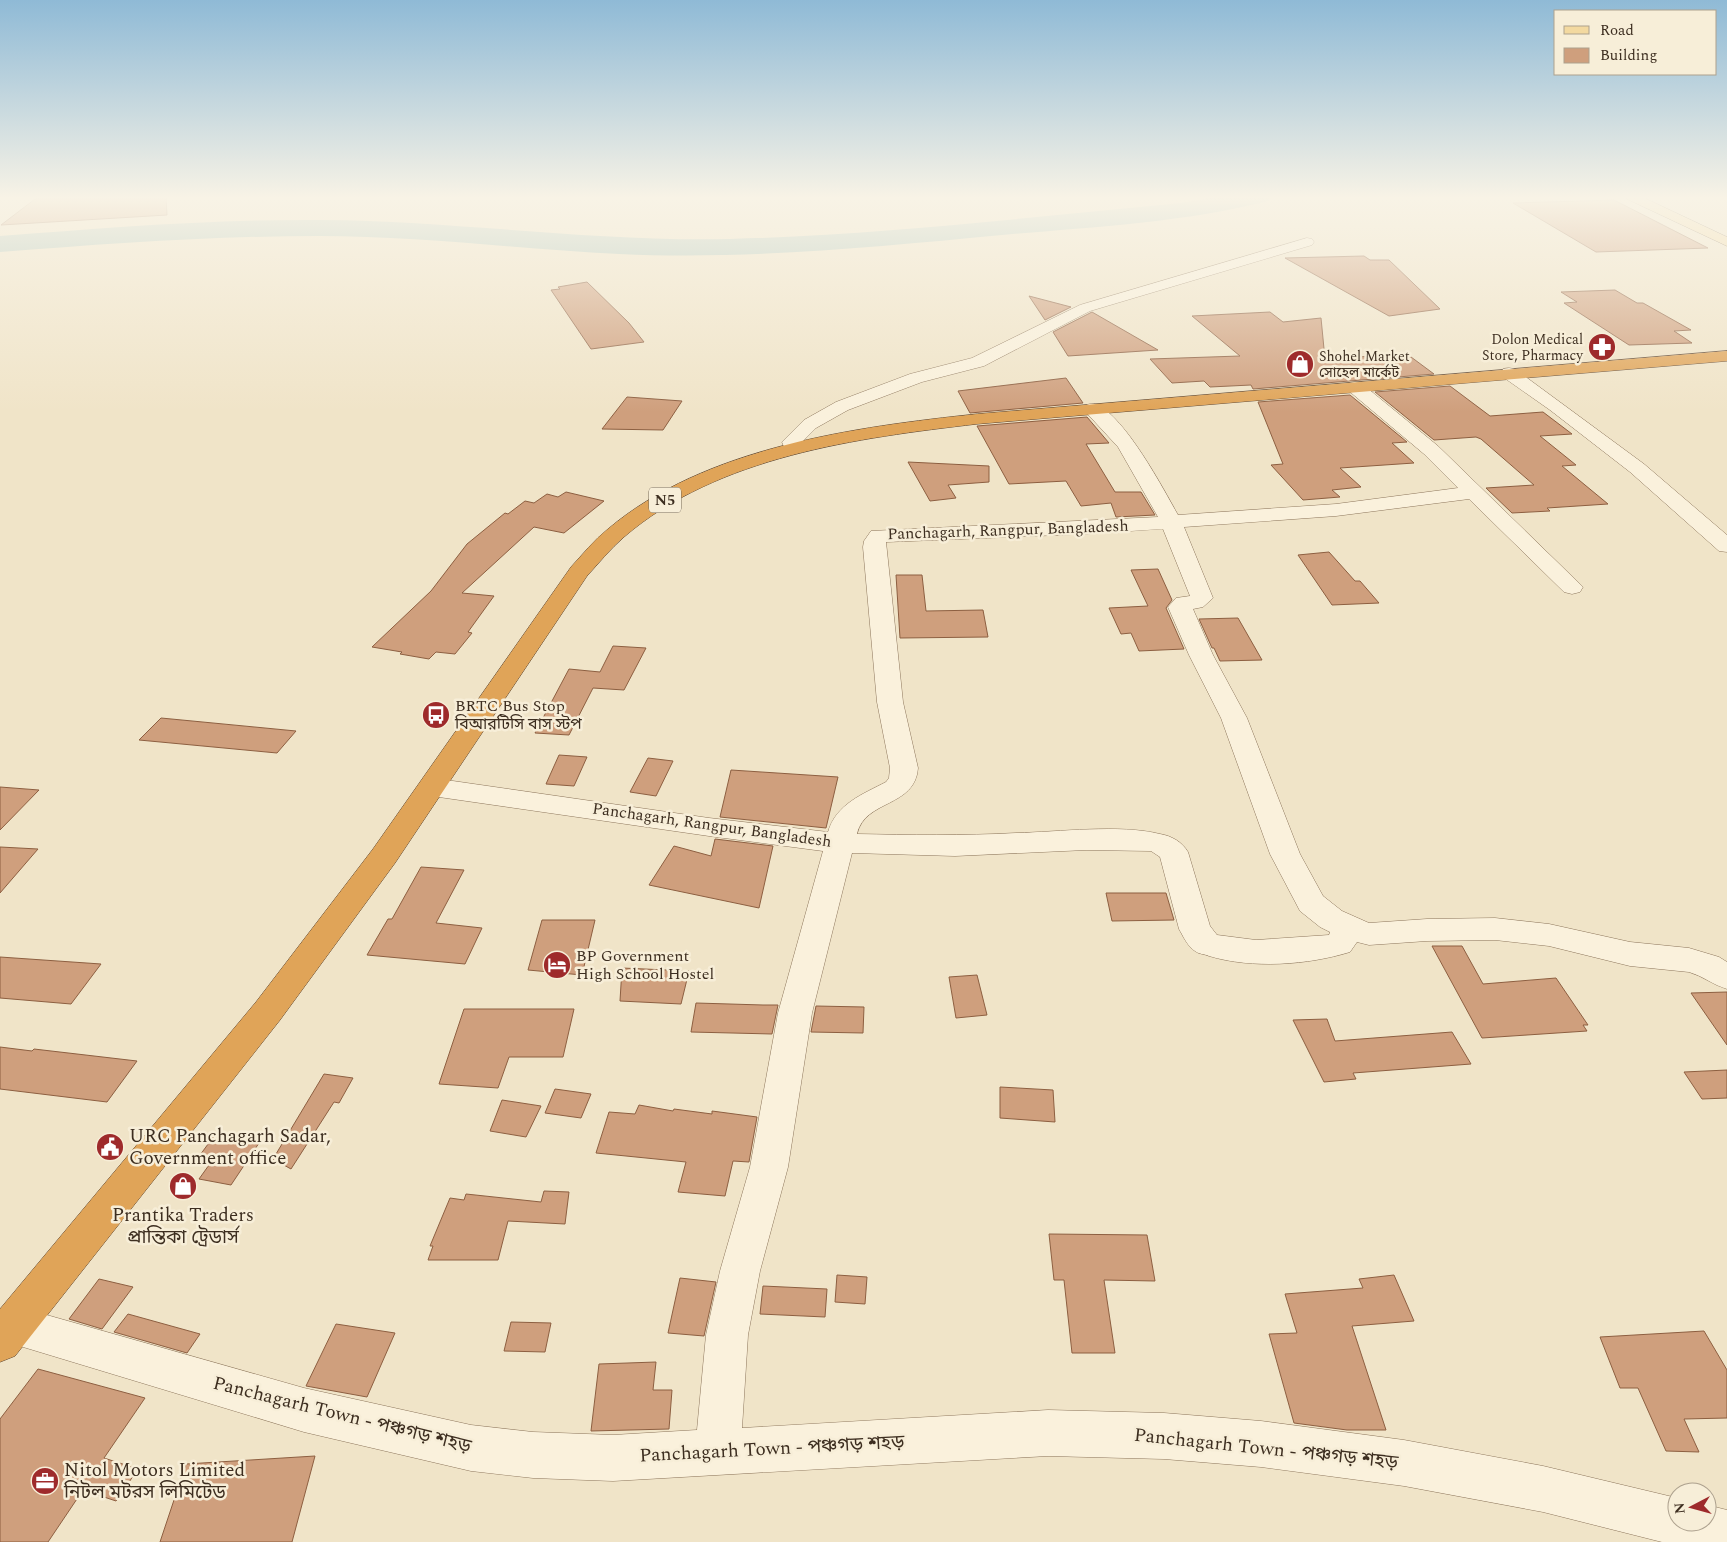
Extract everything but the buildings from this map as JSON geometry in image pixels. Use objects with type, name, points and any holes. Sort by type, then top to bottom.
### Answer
[{"type":"highway","name":"N5","points":[[7,1334],[268,1010],[384,856],[579,572],[616,532],[643,514],[696,484],[726,470],[793,448],[831,438],[896,428],[1355,386],[1727,356]]},
{"type":"street","points":[[793,448],[791,442],[810,424],[842,406],[916,378],[978,362],[1085,308],[1220,268]]},
{"type":"street","points":[[1509,373],[1556,406],[1636,468],[1727,546]]},
{"type":"street","points":[[1355,386],[1431,450],[1572,587]]},
{"type":"street","points":[[1092,409],[1127,447],[1149,480],[1171,522],[1202,598],[1195,602],[1184,603],[1180,607],[1201,655],[1234,718],[1285,854],[1311,903],[1331,919],[1350,929],[1369,934],[1427,930],[1495,929],[1548,935],[1630,954],[1689,960],[1707,965],[1727,977]]},
{"type":"street","name":"Panchagarh, Rangpur, Bangladesh","points":[[432,787],[709,827],[840,843],[845,823],[861,806],[896,788],[903,779],[904,768],[888,682],[874,547],[875,541],[879,536],[1085,528],[1326,511],[1474,492]]},
{"type":"street","points":[[718,1452],[727,1335],[740,1271],[769,1167],[795,1013],[840,843],[955,846],[1086,840],[1140,840],[1159,843],[1172,852],[1195,929],[1206,943],[1226,949],[1256,952],[1320,948],[1339,944],[1350,929]]},
{"type":"street","name":"Panchagarh Town - পঞ্চগড় শহড়","points":[[7,1334],[304,1410],[470,1448],[533,1456],[613,1458],[1048,1433],[1164,1436],[1261,1444],[1404,1463],[1543,1488],[1667,1519]]},
{"type":"place","name":"Dolon Medical Store, Pharmacy","points":[[1602,347]]},
{"type":"place","name":"Shohel Market সোহেল মার্কেট","points":[[1300,364]]},
{"type":"place","name":"BRTC Bus Stop বিআরটিসি বাস স্টপ","points":[[436,715]]},
{"type":"place","name":"BP Government High School Hostel","points":[[557,965]]},
{"type":"place","name":"URC Panchagarh Sadar, Government office","points":[[110,1147]]},
{"type":"place","name":"Prantika Traders প্রান্তিকা ট্রেডার্স","points":[[183,1186]]},
{"type":"place","name":"Nitol Motors Limited নিটল মটরস লিমিটেড","points":[[45,1481]]}]
